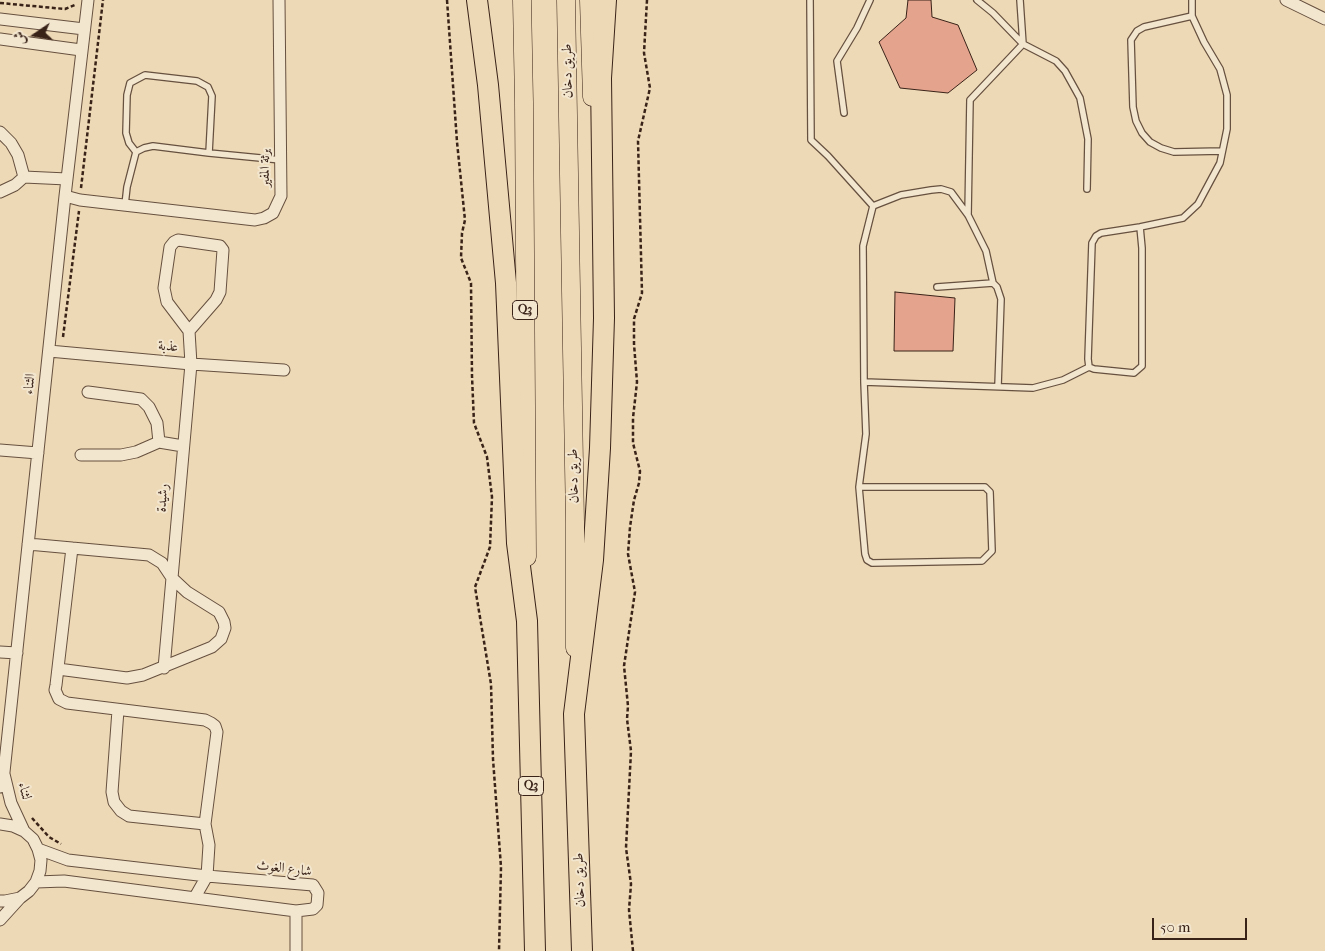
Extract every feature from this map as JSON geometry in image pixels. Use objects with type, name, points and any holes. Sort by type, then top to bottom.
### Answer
[{"type":"highway","points":[[477,0],[488,86],[506,283],[517,543],[527,621]]},
{"type":"highway","points":[[574,714],[593,560],[599,457],[604,318],[601,78],[606,0]]},
{"type":"highway","name":"Q3","points":[[527,621],[535,951]]},
{"type":"highway","name":"طريق دخان","points":[[574,714],[582,951]]},
{"type":"main road","name":"Q3","points":[[522,0],[527,621]]},
{"type":"main road","name":"طريق دخان","points":[[566,0],[575,522],[574,714]]},
{"type":"main road","points":[[589,0],[594,180],[603,222]]},
{"type":"street","name":"الثناء","points":[[4,772],[65,196],[88,0]]},
{"type":"street","name":"برثة المفير","points":[[65,196],[80,200],[255,220],[264,218],[272,212],[281,196],[279,0]]},
{"type":"street","points":[[1286,0],[1325,19]]},
{"type":"street","points":[[0,18],[84,29]]},
{"type":"street","points":[[0,39],[81,50]]},
{"type":"street","points":[[0,132],[11,143],[18,155],[24,176]]},
{"type":"street","points":[[0,192],[15,185],[24,176],[68,179]]},
{"type":"street","points":[[178,240],[220,246],[223,250],[220,292],[216,300],[189,331],[167,302],[164,288],[170,247],[178,240]]},
{"type":"street","name":"رشيدة","points":[[164,668],[190,364],[189,331]]},
{"type":"street","name":"عذبة","points":[[49,351],[190,364],[284,370]]},
{"type":"street","points":[[88,392],[141,399],[150,406],[157,424],[159,442]]},
{"type":"street","points":[[81,455],[121,455],[136,452],[159,442],[183,446]]},
{"type":"street","points":[[0,450],[38,453]]},
{"type":"street","points":[[28,544],[149,555],[162,563],[172,578],[192,595],[219,612],[225,628],[221,639],[212,647],[143,675],[127,678],[58,669]]},
{"type":"street","points":[[72,548],[55,690],[59,699],[62,702],[205,720],[215,726],[217,732],[204,824],[209,845],[207,876],[195,897]]},
{"type":"street","points":[[0,652],[16,653]]},
{"type":"street","points":[[118,710],[112,792],[114,802],[120,811],[129,816],[204,824]]},
{"type":"street","name":"لثناء","points":[[0,787],[4,772]]},
{"type":"street","name":"لثناء","points":[[4,772],[11,803],[24,831],[33,839],[38,849]]},
{"type":"street","points":[[0,824],[13,826],[24,831]]},
{"type":"street","points":[[0,920],[36,882],[40,866],[38,849]]},
{"type":"street","name":"شارع الغوث","points":[[36,882],[64,881],[296,911],[310,910],[317,905],[318,893],[313,885],[207,876],[68,860],[38,849]]},
{"type":"street","points":[[0,901],[20,898]]},
{"type":"street","points":[[296,911],[296,951]]},
{"type":"lane","points":[[810,0],[811,140],[873,206]]},
{"type":"lane","points":[[844,113],[837,62],[857,28],[870,0]]},
{"type":"lane","points":[[977,0],[994,13],[1023,44],[1056,61],[1066,70],[1080,98],[1088,139],[1087,189]]},
{"type":"lane","points":[[968,215],[970,100],[1023,44],[1020,0]]},
{"type":"lane","points":[[1090,367],[1088,359],[1092,243],[1096,236],[1102,233],[1183,218],[1198,204],[1220,163],[1227,129],[1227,95],[1220,69],[1204,42],[1192,16],[1192,0]]},
{"type":"lane","points":[[1192,16],[1144,26],[1131,40],[1133,107],[1136,121],[1142,133],[1150,142],[1160,148],[1174,152],[1222,151]]},
{"type":"lane","points":[[136,152],[129,143],[126,133],[127,95],[130,83],[145,75],[197,81],[208,88],[212,96],[209,153]]},
{"type":"lane","points":[[125,205],[127,187],[136,152],[144,148],[153,146],[281,160]]},
{"type":"lane","points":[[873,206],[902,195],[941,189],[951,192],[968,215],[986,251],[993,283],[998,288],[1001,299],[998,386]]},
{"type":"lane","points":[[859,487],[986,486],[990,492],[992,552],[982,561],[872,563],[867,560],[864,554],[859,487],[866,434],[863,246],[873,206]]},
{"type":"lane","points":[[864,382],[1033,388],[1063,380],[1090,367],[1134,373],[1142,366],[1142,248],[1140,227]]},
{"type":"lane","points":[[937,287],[993,283]]},
{"type":"path","points":[[0,3],[64,9],[75,6],[77,0]]},
{"type":"path","points":[[62,352],[103,0]]},
{"type":"path","points":[[447,0],[457,142],[465,220],[462,233],[461,258],[471,283],[474,423],[487,457],[492,497],[490,547],[475,586],[491,684],[492,759],[501,867],[500,951]]},
{"type":"path","points":[[634,951],[629,910],[631,884],[626,848],[631,750],[624,666],[635,592],[628,554],[630,528],[640,471],[633,443],[633,418],[637,382],[634,319],[642,293],[638,141],[650,88],[644,53],[648,0]]},
{"type":"path","points":[[27,812],[49,837],[65,846]]},
{"type":"building","points":[[908,0],[931,0],[932,17],[958,25],[977,70],[948,93],[900,88],[879,42],[906,18]]},
{"type":"building","points":[[895,292],[955,298],[953,351],[894,351]]}]
